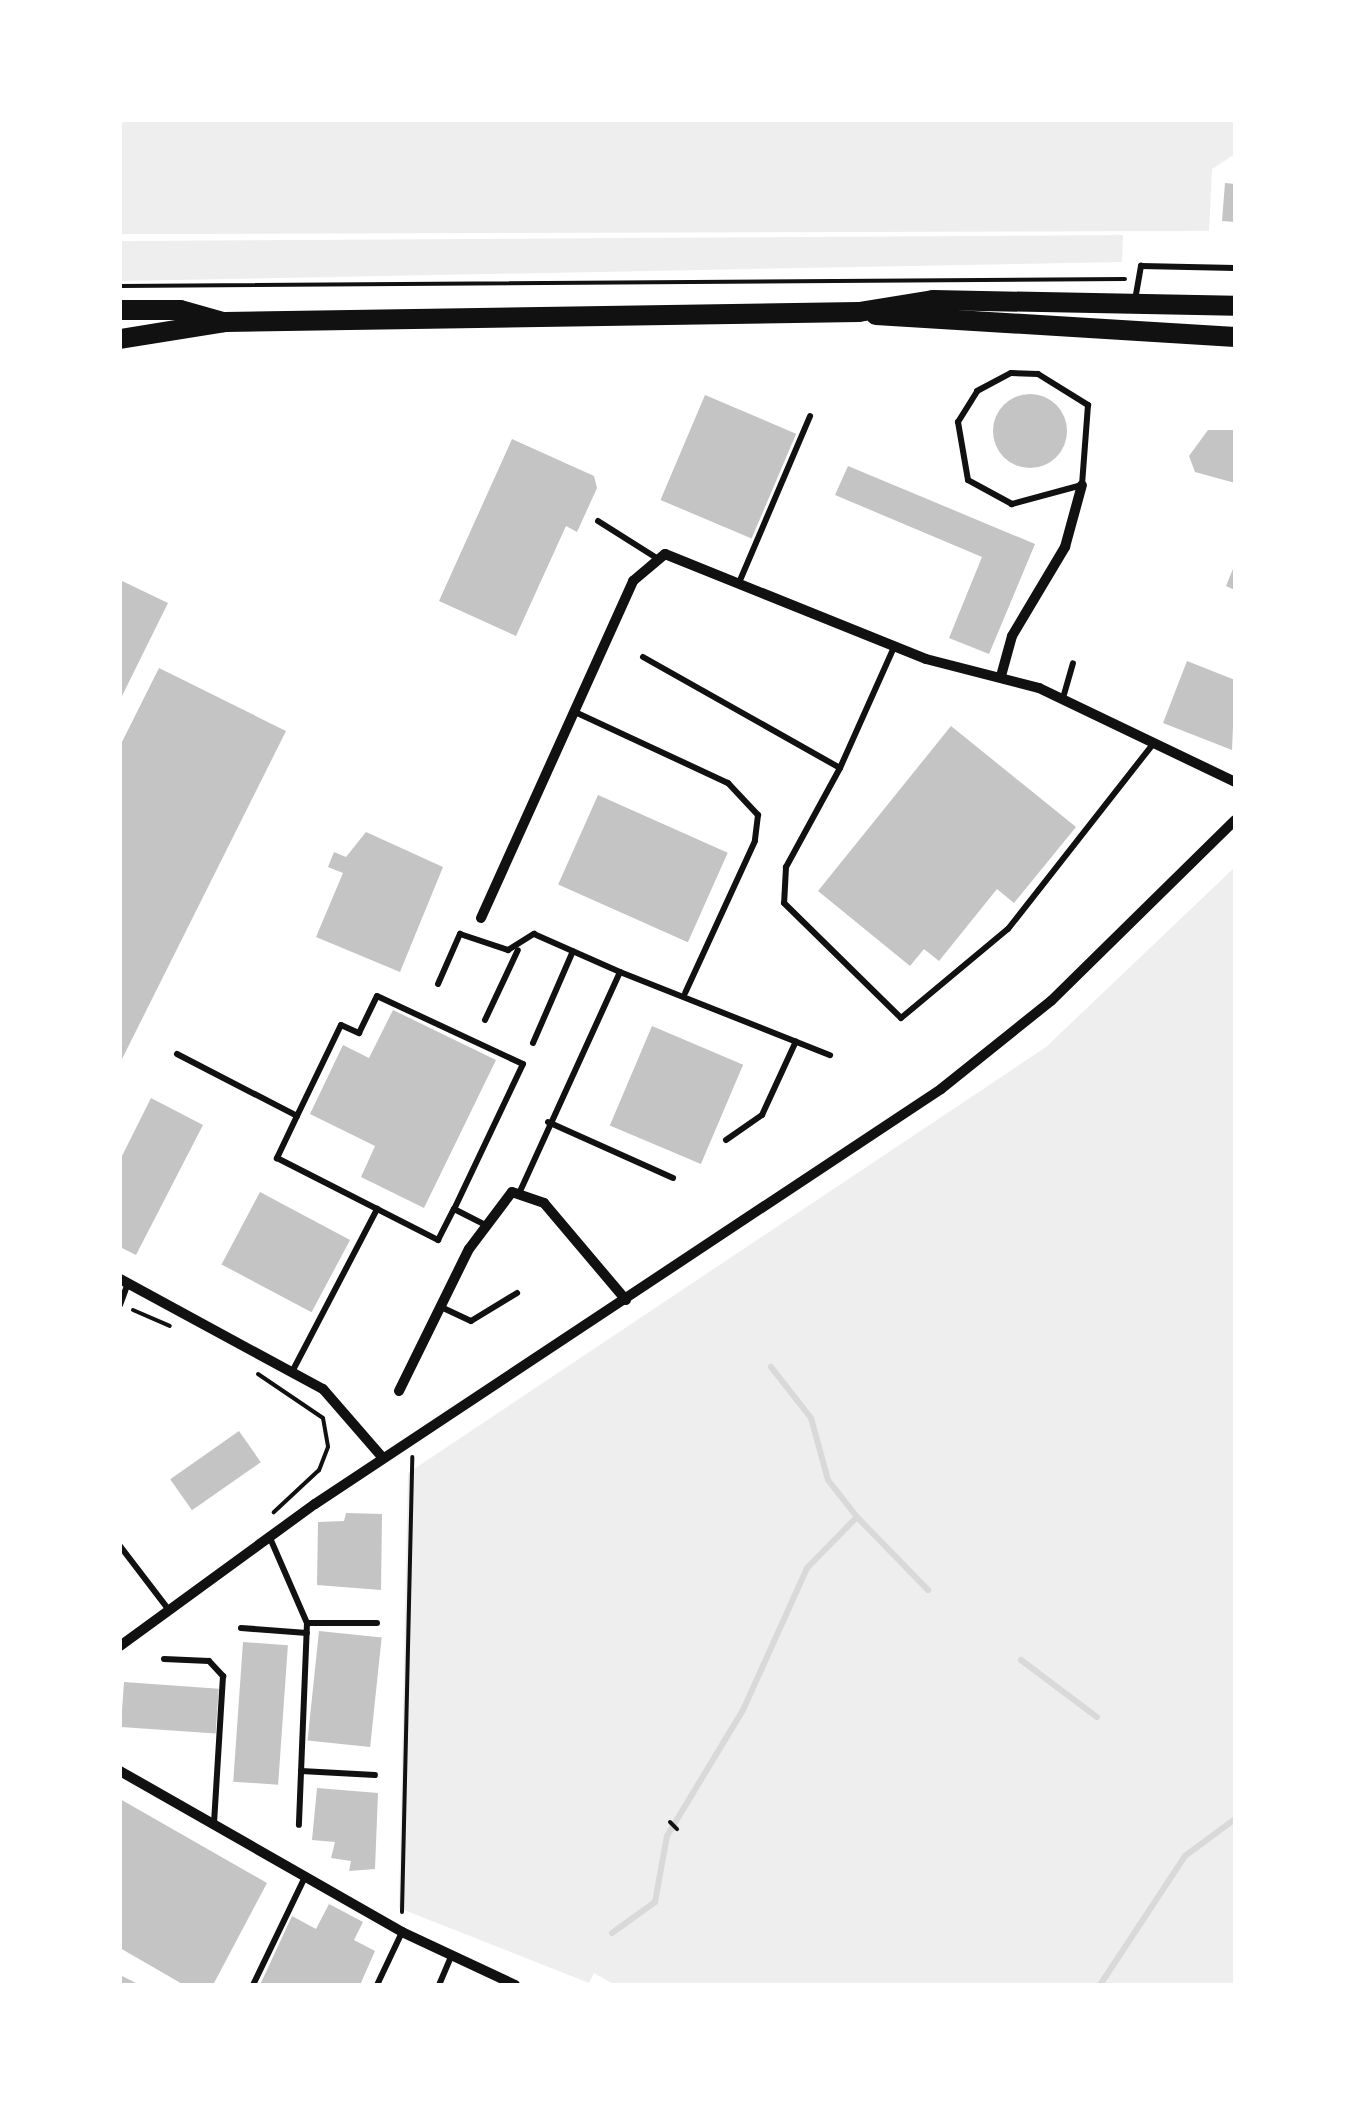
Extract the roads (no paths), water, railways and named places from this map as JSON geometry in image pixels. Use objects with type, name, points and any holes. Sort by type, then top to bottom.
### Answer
[{"type":"main road","points":[[120,339],[225,322],[859,312],[933,300],[1235,306]]},
{"type":"main road","points":[[120,310],[180,310],[225,322]]},
{"type":"main road","points":[[859,312],[932,324],[1235,337]]},
{"type":"street","points":[[1001,676],[1012,636],[1065,547],[1082,485]]},
{"type":"street","points":[[481,918],[633,581],[655,557],[677,553],[894,646],[1001,676],[1062,699],[1235,782]]},
{"type":"street","points":[[120,1646],[383,1458],[626,1300],[1017,1031],[1235,820]]},
{"type":"street","points":[[399,1391],[484,1224],[520,1191],[544,1203],[626,1300]]},
{"type":"street","points":[[124,1281],[293,1370],[339,1403],[383,1458]]},
{"type":"street","points":[[120,1771],[402,1932],[515,1985]]},
{"type":"lane","points":[[1134,302],[1141,266],[1235,268]]},
{"type":"lane","points":[[1011,373],[1079,392],[1091,424],[1082,485],[1012,504],[982,494],[956,443],[977,391],[1011,373]]},
{"type":"lane","points":[[741,578],[810,416]]},
{"type":"lane","points":[[598,520],[655,557]]},
{"type":"lane","points":[[894,646],[840,768],[786,867],[784,903],[901,1018],[1008,929],[1155,742]]},
{"type":"lane","points":[[643,658],[840,768]]},
{"type":"lane","points":[[1062,699],[1072,663]]},
{"type":"lane","points":[[576,712],[728,782],[758,814],[755,841],[685,993]]},
{"type":"lane","points":[[438,984],[460,934],[518,949]]},
{"type":"lane","points":[[486,1020],[518,949],[534,934],[830,1055]]},
{"type":"lane","points":[[533,1043],[572,951]]},
{"type":"lane","points":[[520,1191],[548,1122],[620,972]]},
{"type":"lane","points":[[377,996],[523,1064],[438,1240],[377,1209],[277,1158],[341,1025],[359,1033],[377,996]]},
{"type":"lane","points":[[726,1140],[762,1115],[796,1041]]},
{"type":"lane","points":[[177,1054],[297,1116]]},
{"type":"lane","points":[[548,1122],[673,1178]]},
{"type":"lane","points":[[293,1370],[377,1209]]},
{"type":"lane","points":[[454,1209],[484,1224]]},
{"type":"lane","points":[[120,1304],[124,1281]]},
{"type":"lane","points":[[440,1307],[471,1321],[517,1294]]},
{"type":"lane","points":[[270,1537],[307,1628],[299,1825]]},
{"type":"lane","points":[[120,1546],[170,1611]]},
{"type":"lane","points":[[240,1628],[378,1623]]},
{"type":"lane","points":[[164,1659],[209,1661],[223,1676],[213,1824]]},
{"type":"lane","points":[[301,1771],[374,1775]]},
{"type":"lane","points":[[253,1985],[304,1877]]},
{"type":"lane","points":[[377,1985],[402,1932]]},
{"type":"lane","points":[[439,1985],[452,1957]]},
{"type":"waterway","points":[[612,1933],[655,1902],[667,1836],[743,1710],[807,1568],[857,1517],[828,1480],[811,1418],[771,1367]]},
{"type":"waterway","points":[[857,1517],[928,1590]]},
{"type":"waterway","points":[[1021,1660],[1097,1717]]},
{"type":"waterway","points":[[1100,1985],[1185,1856],[1235,1819]]}]
